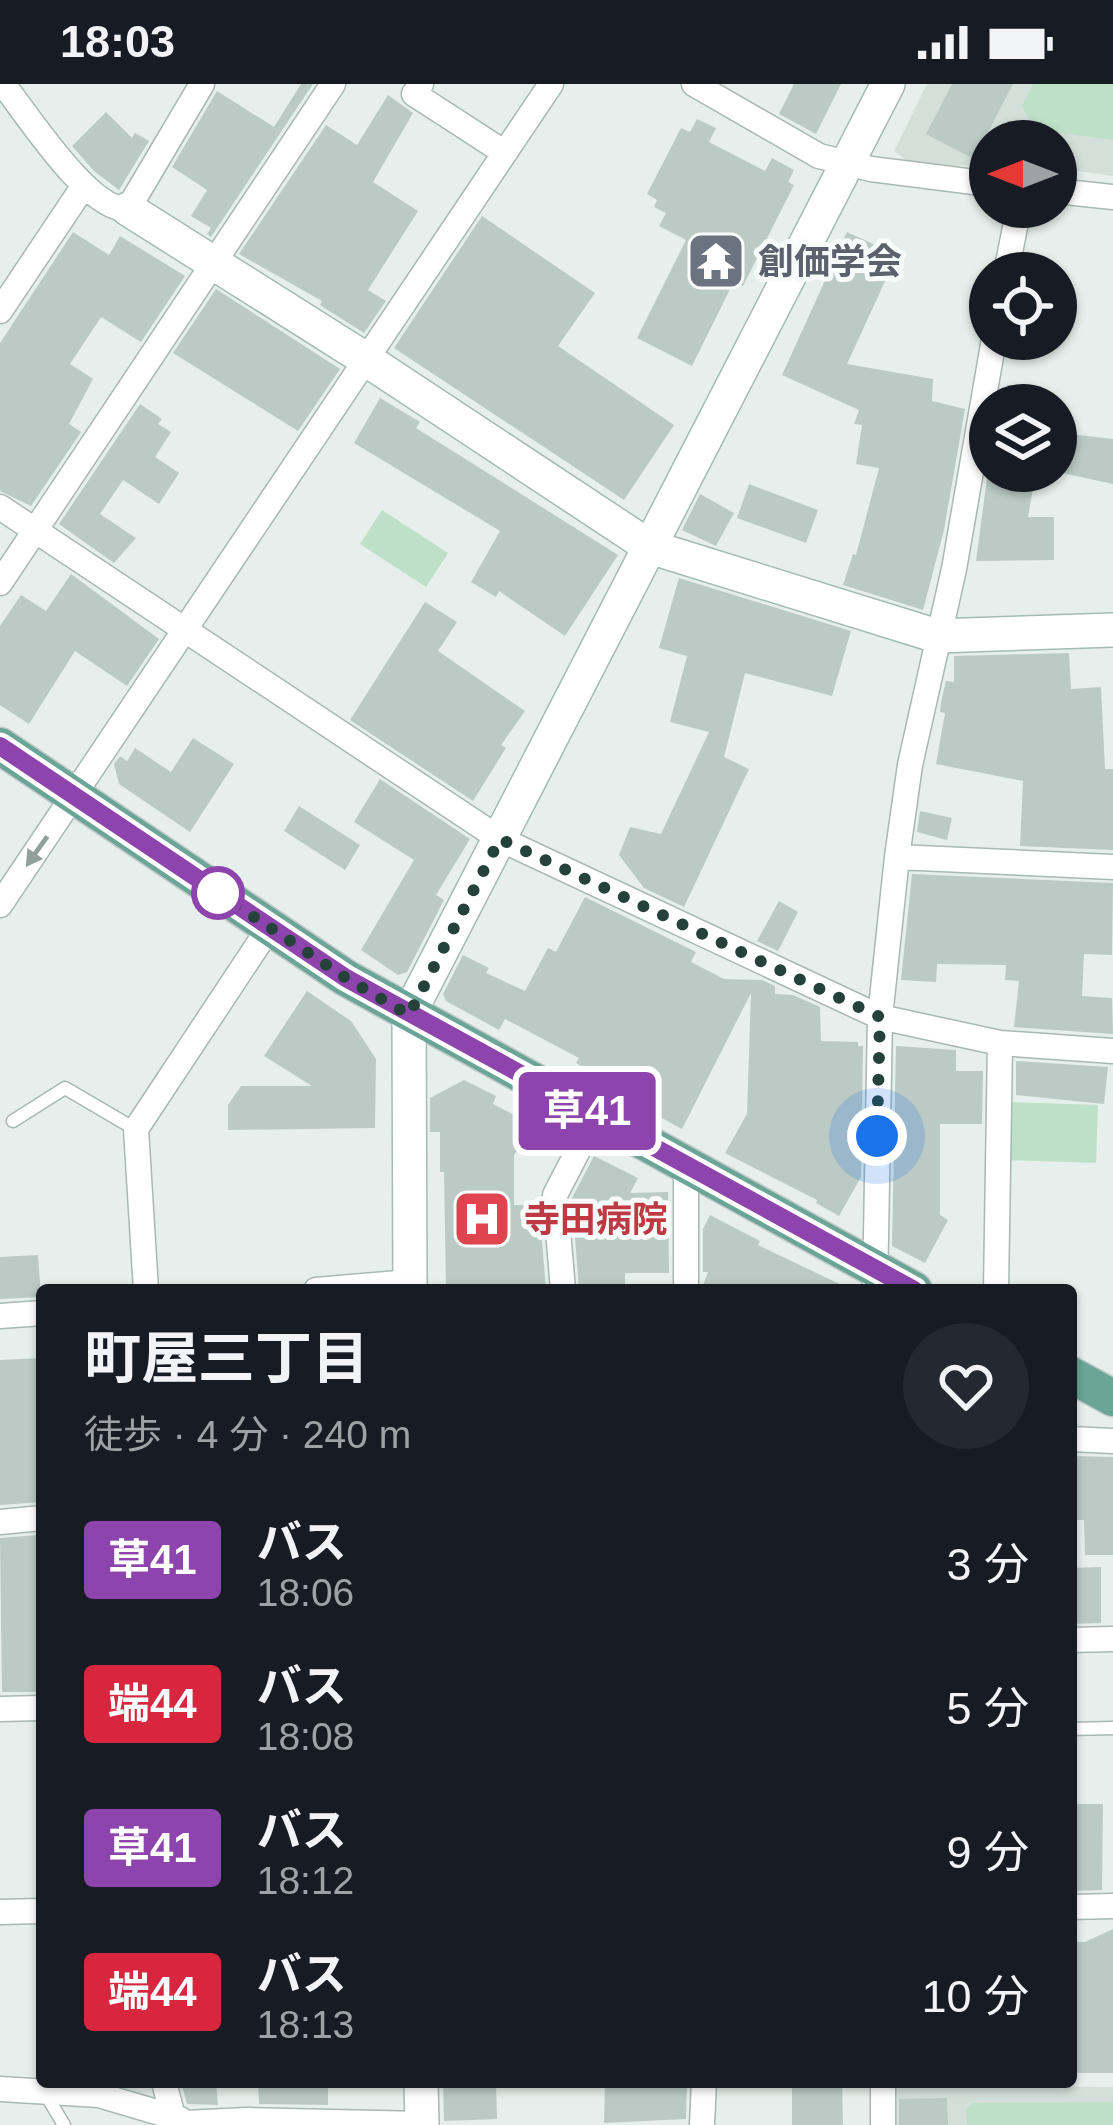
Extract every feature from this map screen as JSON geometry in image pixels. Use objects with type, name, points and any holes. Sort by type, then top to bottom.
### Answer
[{"type":"main road","points":[[0,746],[269,928],[409,1015],[686,1166],[876,1280]]},
{"type":"main road","points":[[1077,1379],[1113,1398]]},
{"type":"street","points":[[3,84],[83,187],[118,210],[128,209],[368,360],[650,548],[937,637],[1113,630]]},
{"type":"street","points":[[128,209],[202,84]]},
{"type":"street","points":[[0,583],[333,84]]},
{"type":"street","points":[[421,84],[414,94],[505,153]]},
{"type":"street","points":[[0,905],[551,84]]},
{"type":"street","points":[[694,84],[819,156],[969,181]]},
{"type":"street","points":[[410,1284],[409,1015],[887,84]]},
{"type":"street","points":[[0,311],[83,187]]},
{"type":"street","points":[[1077,193],[1113,196]]},
{"type":"street","points":[[876,1280],[880,1017],[896,857],[990,360]]},
{"type":"street","points":[[0,507],[500,839],[880,1017],[1000,1043],[1113,1051]]},
{"type":"street","points":[[896,857],[1113,867]]},
{"type":"street","points":[[146,1284],[136,1129],[269,928]]},
{"type":"street","points":[[996,1284],[1000,1043]]},
{"type":"street","points":[[563,1284],[555,1196],[596,1116]]},
{"type":"street","points":[[686,1166],[686,1284]]},
{"type":"street","points":[[0,1316],[36,1313]]},
{"type":"street","points":[[1077,1439],[1113,1441]]},
{"type":"street","points":[[0,1522],[36,1518]]},
{"type":"street","points":[[1077,1640],[1113,1639]]},
{"type":"street","points":[[0,1709],[36,1708]]},
{"type":"street","points":[[1077,1907],[1113,1906]]},
{"type":"street","points":[[0,1912],[36,1911]]},
{"type":"street","points":[[167,2088],[182,2122]]},
{"type":"street","points":[[0,2089],[99,2095],[182,2122],[422,2125],[422,2088]]},
{"type":"street","points":[[702,2125],[704,2088]]},
{"type":"street","points":[[883,2088],[883,2125]]},
{"type":"lane","points":[[14,1121],[65,1088],[136,1129]]},
{"type":"lane","points":[[1077,1730],[1113,1728]]},
{"type":"lane","points":[[44,2092],[64,2125]]},
{"type":"shaded area","points":[[927,84],[1113,84],[1113,176],[1077,171],[1077,120],[969,120],[969,165],[917,168],[894,151]]},
{"type":"shaded area","points":[[1113,2087],[1113,2125],[893,2125],[894,2088]]},
{"type":"green space","points":[[1033,84],[1113,84],[1113,140],[1077,135],[1077,120],[1029,120],[1022,106]]},
{"type":"green space","points":[[382,510],[448,553],[426,587],[360,544]]},
{"type":"green space","points":[[1008,1102],[1098,1105],[1096,1163],[1006,1160]]},
{"type":"green space","points":[[1113,2102],[1113,2125],[967,2125],[966,2109],[973,2103]]},
{"type":"building","points":[[301,84],[313,84],[211,237],[207,234],[211,228],[191,216],[207,190],[172,167],[217,91],[274,127]]},
{"type":"building","points":[[794,84],[841,84],[816,134],[779,114]]},
{"type":"building","points":[[952,84],[1013,84],[994,120],[969,120],[969,156],[926,134]]},
{"type":"building","points":[[388,95],[413,113],[373,182],[418,211],[368,290],[386,301],[364,333],[320,305],[322,301],[239,254],[326,125],[357,145]]},
{"type":"building","points":[[106,112],[132,138],[135,133],[149,141],[119,190],[72,146]]},
{"type":"building","name":"創価学会","points":[[697,119],[716,128],[709,142],[765,171],[772,158],[794,170],[788,182],[794,185],[743,286],[734,281],[692,366],[637,338],[686,240],[659,226],[666,213],[654,207],[657,200],[647,194],[681,128],[690,132]]},
{"type":"building","points":[[482,216],[595,293],[558,346],[674,425],[624,500],[394,348]]},
{"type":"building","points":[[73,232],[109,255],[120,236],[185,276],[141,342],[101,317],[70,364],[93,379],[69,424],[81,432],[31,506],[0,491],[0,343]]},
{"type":"building","points":[[847,232],[897,255],[847,364],[933,379],[932,401],[965,409],[944,530],[923,610],[843,585],[856,555],[879,468],[856,464],[862,425],[854,424],[859,410],[782,375]]},
{"type":"building","points":[[216,289],[340,369],[298,431],[173,353]]},
{"type":"building","points":[[380,398],[420,422],[416,428],[618,555],[565,636],[499,591],[496,597],[471,582],[500,531],[354,443]]},
{"type":"building","points":[[140,404],[162,419],[158,424],[171,432],[155,457],[179,473],[159,504],[123,480],[100,514],[136,538],[114,563],[59,524]]},
{"type":"building","points":[[1077,435],[1113,439],[1113,484],[1077,476]]},
{"type":"building","points":[[749,484],[818,510],[806,543],[737,518]]},
{"type":"building","points":[[985,492],[1032,492],[1028,517],[1054,517],[1054,560],[976,561]]},
{"type":"building","points":[[700,494],[734,513],[716,546],[682,530]]},
{"type":"building","points":[[71,574],[159,639],[127,686],[75,651],[29,724],[0,705],[0,626],[21,595],[46,611]]},
{"type":"building","points":[[679,578],[851,631],[832,696],[745,673],[724,757],[749,769],[684,907],[644,888],[619,855],[630,827],[661,834],[709,732],[670,722],[687,656],[659,648]]},
{"type":"building","points":[[425,602],[457,622],[438,651],[525,711],[501,745],[506,748],[473,801],[350,720]]},
{"type":"building","points":[[1069,653],[1071,689],[1101,687],[1105,769],[1113,769],[1113,850],[1020,846],[1023,781],[936,764],[945,713],[940,712],[941,702],[946,681],[954,682],[954,656]]},
{"type":"building","points":[[193,738],[234,764],[190,832],[119,784],[114,764],[120,756],[127,761],[135,748],[171,772]]},
{"type":"building","points":[[380,779],[470,839],[436,895],[444,900],[407,972],[398,975],[361,950],[414,860],[354,822]]},
{"type":"building","points":[[299,806],[360,845],[345,870],[284,831]]},
{"type":"building","points":[[920,811],[952,818],[947,840],[917,832]]},
{"type":"building","points":[[912,874],[1113,883],[1112,955],[1084,954],[1082,996],[1112,998],[1113,1034],[1014,1027],[1019,981],[1005,980],[1006,965],[937,964],[936,982],[901,980]]},
{"type":"building","points":[[585,897],[696,952],[691,962],[724,979],[762,980],[775,986],[775,994],[793,995],[820,1007],[821,1041],[863,1046],[861,1177],[839,1216],[725,1153],[747,1114],[751,993],[682,1129],[647,1110],[651,1103],[576,1063],[579,1058],[505,1019],[499,1030],[446,1001],[443,994],[463,955],[489,968],[486,973],[525,991],[548,948],[556,952]]},
{"type":"building","points":[[779,901],[798,912],[778,951],[757,941]]},
{"type":"building","points":[[307,991],[351,1021],[376,1059],[375,1128],[228,1130],[228,1105],[241,1086],[312,1086],[264,1056]]},
{"type":"building","points":[[896,1046],[956,1050],[956,1071],[983,1071],[982,1124],[940,1124],[940,1215],[948,1220],[925,1263],[892,1246]]},
{"type":"building","points":[[1016,1061],[1108,1067],[1104,1104],[1016,1095]]},
{"type":"building","points":[[464,1080],[496,1096],[493,1104],[530,1123],[514,1156],[514,1205],[539,1205],[546,1284],[446,1284],[444,1172],[440,1172],[440,1132],[430,1132],[430,1098]]},
{"type":"building","points":[[594,1156],[638,1178],[630,1193],[668,1192],[669,1273],[625,1273],[625,1284],[579,1284],[572,1198]]},
{"type":"building","points":[[710,1215],[760,1241],[758,1245],[839,1284],[703,1284],[708,1272],[703,1272],[703,1229]]},
{"type":"building","points":[[38,1255],[36,1297],[0,1299],[0,1257]]},
{"type":"building","points":[[36,1358],[36,1502],[0,1505],[0,1360]]},
{"type":"building","points":[[1077,1456],[1113,1457],[1113,1555],[1085,1555],[1084,1520],[1077,1520]]},
{"type":"building","points":[[36,1535],[36,1692],[2,1692],[0,1538]]},
{"type":"building","points":[[1101,1567],[1101,1623],[1077,1624],[1077,1568]]},
{"type":"building","points":[[1077,1804],[1103,1804],[1102,1890],[1077,1891]]},
{"type":"building","points":[[1113,1929],[1113,2073],[1077,2073],[1077,1942]]},
{"type":"building","points":[[183,2088],[217,2088],[218,2105],[187,2104]]},
{"type":"building","points":[[258,2088],[328,2088],[328,2105],[259,2104]]},
{"type":"building","points":[[443,2088],[496,2088],[497,2119],[444,2121]]},
{"type":"building","points":[[605,2088],[687,2088],[686,2119],[604,2123]]},
{"type":"building","points":[[792,2088],[842,2088],[843,2125],[792,2125]]},
{"type":"building","points":[[947,2098],[948,2125],[899,2125],[899,2099]]},
{"type":"bus line","name":"草41","points":[[0,746],[346,978],[903,1284]]},
{"type":"place","name":"創価学会","points":[[716,261]]},
{"type":"place","name":"寺田病院","points":[[482,1219]]},
{"type":"route","points":[[218,893],[409,1015],[500,839],[880,1017],[877,1136]]}]
